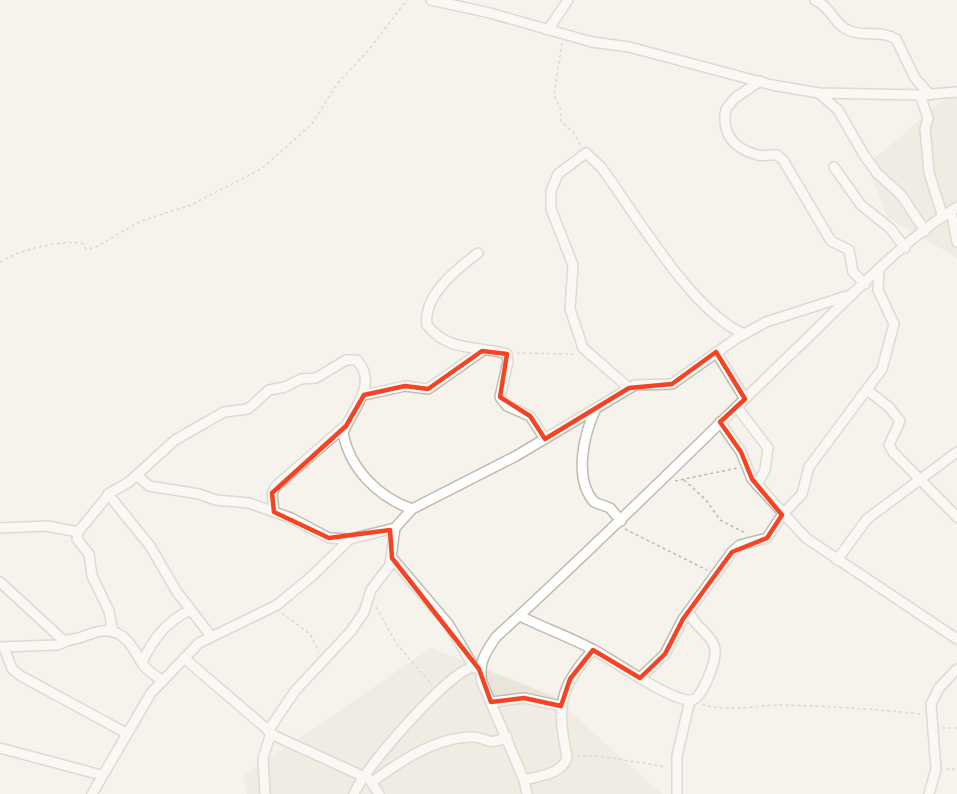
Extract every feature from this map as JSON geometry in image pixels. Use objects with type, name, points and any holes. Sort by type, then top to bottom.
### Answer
[{"type":"street","points":[[431,0],[760,81],[819,93],[925,95],[957,92]]},
{"type":"street","points":[[548,30],[568,0]]},
{"type":"street","points":[[815,0],[826,6],[837,22],[851,32],[881,34],[896,39],[925,95],[929,173],[950,212],[957,242]]},
{"type":"street","points":[[760,81],[735,98],[726,109],[727,135],[735,144],[757,155],[777,155],[783,160],[831,241],[849,250],[853,272],[865,284]]},
{"type":"street","points":[[819,93],[838,110],[864,154],[878,173],[902,196],[925,231]]},
{"type":"street","points":[[628,388],[589,356],[583,348],[571,316],[573,265],[557,231],[550,203],[558,174],[586,153],[601,167],[683,280],[722,320],[744,334]]},
{"type":"street","points":[[834,167],[861,205],[891,229],[905,248]]},
{"type":"street","points":[[354,794],[362,776],[439,692],[464,671],[476,668],[496,637],[619,523],[720,422],[855,293],[905,248],[950,212]]},
{"type":"street","points":[[478,253],[459,268],[442,287],[433,299],[426,320],[436,336],[458,346],[507,354],[508,361],[500,397],[507,406],[530,416],[545,440]]},
{"type":"street","points":[[640,678],[665,654],[690,611],[732,552],[740,545],[767,538],[782,515],[798,500],[809,466],[882,369],[894,324],[878,290],[879,271]]},
{"type":"street","points":[[266,794],[263,758],[270,732],[295,691],[351,631],[364,612],[371,590],[390,565],[395,528],[412,509],[434,496],[480,476],[545,440],[628,388],[643,384],[672,384],[744,334],[788,313],[855,293]]},
{"type":"street","points":[[363,395],[405,386],[428,389],[482,351]]},
{"type":"street","points":[[716,352],[745,399]]},
{"type":"street","points":[[113,632],[109,611],[92,576],[90,556],[77,538],[78,531],[108,494],[137,475],[175,440],[218,414],[229,410],[244,411],[269,390],[285,387],[301,379],[316,378],[346,360],[357,360],[363,368],[366,383],[363,395],[345,426],[343,433],[347,448],[366,482],[395,503],[412,509]]},
{"type":"street","points":[[867,390],[889,407],[900,421],[889,445],[899,460],[957,517]]},
{"type":"street","points":[[737,407],[768,448],[765,470],[757,485]]},
{"type":"street","points":[[596,408],[585,438],[584,484],[594,502],[610,508],[619,523]]},
{"type":"street","points":[[720,422],[741,452],[746,467],[757,485],[782,515],[806,538],[957,639]]},
{"type":"street","points":[[274,512],[272,494],[276,486],[345,426]]},
{"type":"street","points":[[837,560],[867,519],[957,452]]},
{"type":"street","points":[[137,475],[149,486],[199,494],[216,500],[243,501],[274,512],[329,538],[350,539],[395,528]]},
{"type":"street","points":[[108,494],[150,546],[190,610],[210,636]]},
{"type":"street","points":[[0,528],[39,526],[78,531]]},
{"type":"street","points":[[92,794],[101,775],[151,693],[199,643],[273,608],[312,576],[350,539]]},
{"type":"street","points":[[392,558],[449,625],[476,668],[507,738],[524,780],[527,794]]},
{"type":"street","points":[[0,582],[46,627],[67,641]]},
{"type":"street","points":[[142,662],[162,629],[173,619],[190,610]]},
{"type":"street","points":[[677,794],[677,756],[692,700],[702,691],[716,652],[712,641],[693,620],[690,611]]},
{"type":"street","points":[[520,616],[593,650],[640,678],[692,700]]},
{"type":"street","points":[[126,733],[21,676],[12,669],[2,647],[57,645],[101,632],[113,632],[133,646],[148,670],[163,681]]},
{"type":"street","points":[[524,780],[560,768],[567,757],[560,719],[561,706],[570,679],[593,650]]},
{"type":"street","points":[[184,658],[251,713],[270,732],[362,776],[372,782],[379,794]]},
{"type":"street","points":[[0,669],[8,660]]},
{"type":"street","points":[[929,794],[936,769],[931,715],[933,696],[957,669]]},
{"type":"street","points":[[491,702],[524,698],[561,706]]},
{"type":"street","points":[[372,782],[424,748],[470,737],[490,743],[507,738]]},
{"type":"street","points":[[0,748],[101,775]]},
{"type":"path","points":[[0,262],[15,253],[60,244],[80,243],[86,249],[94,248],[141,221],[191,205],[261,169],[312,124],[336,84],[367,52],[407,0]]},
{"type":"path","points":[[564,33],[554,95],[561,110],[561,121],[574,133],[576,141],[586,153]]},
{"type":"path","points":[[507,354],[533,352],[589,356]]},
{"type":"path","points":[[656,485],[746,467]]},
{"type":"path","points":[[684,480],[706,500],[720,520],[744,532],[753,541]]},
{"type":"path","points":[[619,523],[666,551],[702,566],[715,576]]},
{"type":"path","points":[[367,600],[379,610],[386,628],[406,657],[439,692]]},
{"type":"path","points":[[273,608],[310,634],[319,651],[320,665]]},
{"type":"path","points":[[692,700],[719,708],[781,705],[861,707],[931,715]]},
{"type":"path","points":[[932,728],[957,728]]},
{"type":"path","points":[[567,757],[598,756],[677,769]]},
{"type":"path","points":[[936,769],[957,769]]},
{"type":"highlighted area","points":[[482,351],[507,354],[500,397],[530,416],[545,439],[629,388],[672,384],[716,352],[745,399],[720,422],[741,452],[752,479],[782,515],[767,538],[732,552],[683,619],[665,654],[640,678],[593,650],[570,679],[561,706],[524,698],[491,702],[479,669],[392,558],[390,530],[329,538],[274,512],[272,493],[346,426],[364,395],[405,386],[428,389]]},
{"type":"shaded area","points":[[957,88],[957,258],[887,217],[867,165]]},
{"type":"shaded area","points":[[431,648],[553,696],[662,794],[247,794],[243,776]]}]
